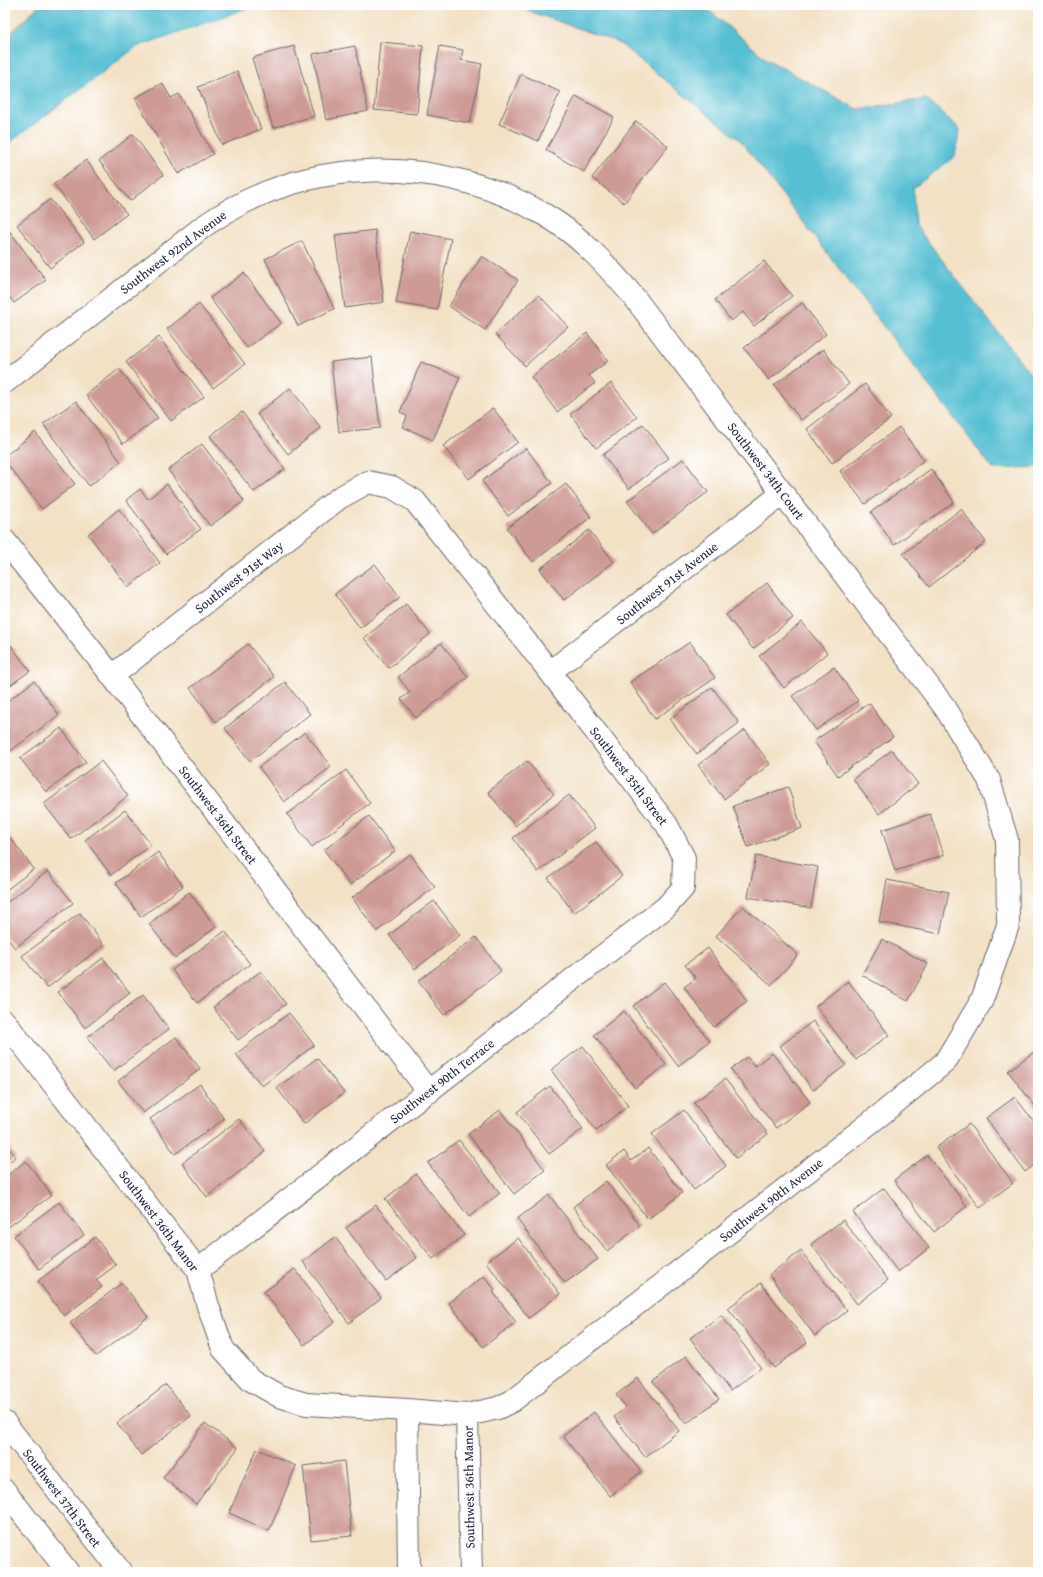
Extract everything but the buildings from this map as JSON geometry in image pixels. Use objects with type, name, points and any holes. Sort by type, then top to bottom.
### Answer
[{"type":"street","name":"Southwest 92nd Avenue","points":[[5,382],[221,214],[262,194],[304,179],[334,173],[364,170]]},
{"type":"street","name":"Southwest 34th Court","points":[[364,170],[393,170],[444,177],[466,182],[522,203],[546,216],[567,230],[611,270],[634,297],[783,492],[946,709],[989,780],[1007,840],[1008,924]]},
{"type":"street","name":"Southwest 35th Street","points":[[368,482],[392,487],[415,501],[550,672],[667,825],[684,858],[683,888]]},
{"type":"street","name":"Southwest 91st Way","points":[[112,676],[339,498],[368,482]]},
{"type":"street","name":"Southwest 91st Avenue","points":[[550,672],[783,492]]},
{"type":"street","name":"Southwest 36th Street","points":[[5,541],[112,676],[429,1092]]},
{"type":"street","name":"Southwest 90th Terrace","points":[[198,1270],[666,907],[683,888]]},
{"type":"street","name":"Southwest 90th Avenue","points":[[467,1415],[498,1408],[512,1401],[884,1112],[945,1062],[982,1000],[1008,924]]},
{"type":"street","name":"Southwest 36th Manor","points":[[5,1022],[198,1270],[208,1306],[223,1349],[251,1380],[279,1396],[306,1404],[467,1415],[471,1572]]},
{"type":"street","points":[[407,1410],[409,1572]]},
{"type":"street","name":"Southwest 37th Street","points":[[5,1422],[12,1443],[120,1572]]},
{"type":"street","points":[[9,1501],[68,1572]]},
{"type":"water","points":[[39,5],[256,5],[136,47],[5,146],[5,39]]},
{"type":"water","points":[[512,5],[695,5],[712,13],[765,58],[857,109],[926,99],[960,129],[955,156],[913,188],[915,225],[1038,384],[1038,467],[993,469],[741,141],[619,43]]}]
